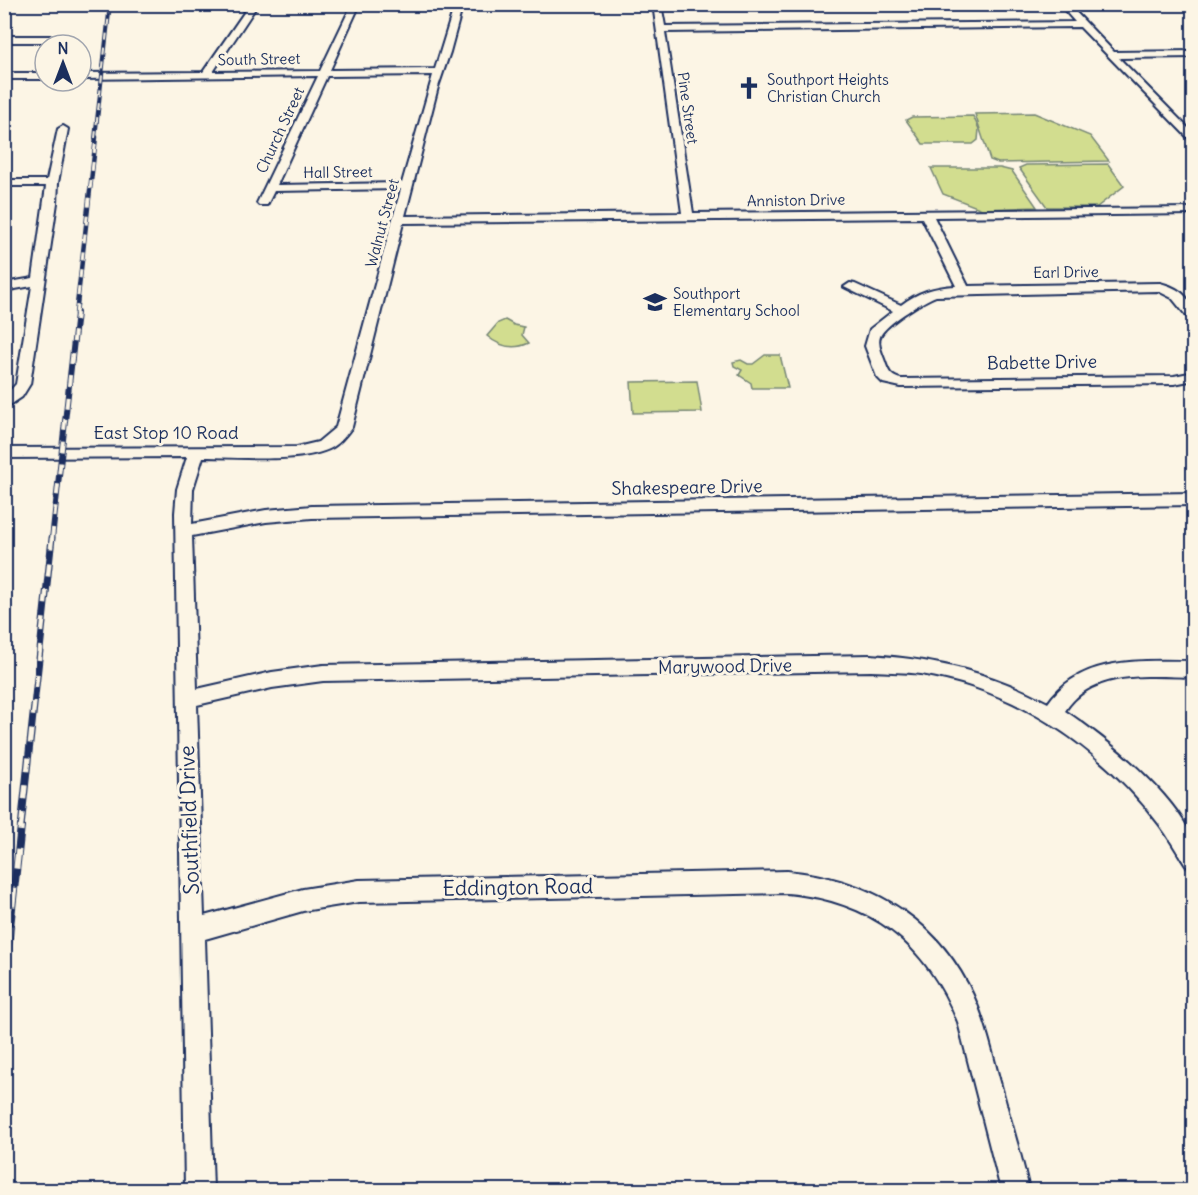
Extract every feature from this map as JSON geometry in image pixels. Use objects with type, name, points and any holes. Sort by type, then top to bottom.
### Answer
[{"type":"street","points":[[206,75],[254,4]]},
{"type":"street","name":"Church Street","points":[[263,203],[356,4]]},
{"type":"street","name":"Walnut Street","points":[[327,445],[338,437],[344,427],[407,186],[459,4]]},
{"type":"street","name":"Pine Street","points":[[657,4],[688,217]]},
{"type":"street","points":[[1063,4],[1194,141]]},
{"type":"street","points":[[661,28],[1082,24]]},
{"type":"street","points":[[4,39],[33,39]]},
{"type":"street","points":[[1111,55],[1194,54]]},
{"type":"street","name":"South Street","points":[[93,76],[438,72]]},
{"type":"street","points":[[4,76],[33,76]]},
{"type":"street","points":[[1180,127],[1194,127]]},
{"type":"street","points":[[4,405],[17,394],[23,384],[63,129]]},
{"type":"street","points":[[4,183],[52,188]]},
{"type":"street","name":"Hall Street","points":[[270,188],[407,186]]},
{"type":"street","points":[[4,193],[52,188]]},
{"type":"street","name":"Anniston Drive","points":[[398,220],[1194,211]]},
{"type":"street","points":[[926,214],[964,290]]},
{"type":"street","points":[[4,287],[39,281]]},
{"type":"street","points":[[850,287],[901,310]]},
{"type":"street","name":"Earl Drive","points":[[891,381],[882,374],[872,340],[879,326],[918,297],[934,292],[1160,287],[1178,295],[1194,316]]},
{"type":"street","name":"Babette Drive","points":[[891,381],[901,383],[1174,380],[1194,376]]},
{"type":"street","name":"East Stop 10 Road","points":[[4,453],[297,452],[327,445]]},
{"type":"street","name":"Southfield Drive","points":[[197,451],[185,489],[184,531],[186,699],[199,1191]]},
{"type":"street","name":"Shakespeare Drive","points":[[184,531],[266,516],[312,512],[1194,499]]},
{"type":"street","name":"Marywood Drive","points":[[186,699],[258,682],[323,673],[885,663],[929,668],[973,679],[1024,698],[1094,742],[1137,782],[1166,815],[1194,859]]},
{"type":"street","points":[[1052,714],[1068,691],[1093,676],[1118,669],[1194,669]]},
{"type":"street","name":"Eddington Road","points":[[192,931],[303,900],[378,890],[796,882],[848,893],[889,914],[912,932],[941,962],[958,991],[971,1022],[1015,1191]]},
{"type":"green space","points":[[1034,113],[1090,136],[1109,161],[998,163],[990,160],[975,114]]},
{"type":"green space","points":[[973,116],[979,129],[978,140],[973,144],[923,144],[906,120],[912,117]]},
{"type":"green space","points":[[1108,164],[1124,186],[1097,207],[1047,207],[1019,168],[1026,165]]},
{"type":"green space","points":[[931,168],[1000,168],[1012,171],[1037,207],[982,209],[943,194]]},
{"type":"green space","points":[[505,320],[524,327],[522,335],[529,343],[507,346],[487,336],[498,323]]},
{"type":"green space","points":[[765,355],[780,355],[788,388],[752,388],[751,383],[739,375],[742,370],[734,366],[733,362],[741,360],[753,364]]},
{"type":"green space","points":[[697,381],[702,412],[633,413],[631,382]]},
{"type":"railway","points":[[95,138],[110,4]]},
{"type":"railway","points":[[76,314],[96,137]]},
{"type":"railway","points":[[52,539],[77,313]]},
{"type":"railway","points":[[21,827],[52,538]]},
{"type":"railway","points":[[4,982],[21,826]]},
{"type":"place","name":"Southport Heights Christian Church","points":[[749,88]]},
{"type":"place","name":"Southport Elementary School","points":[[655,302]]}]
